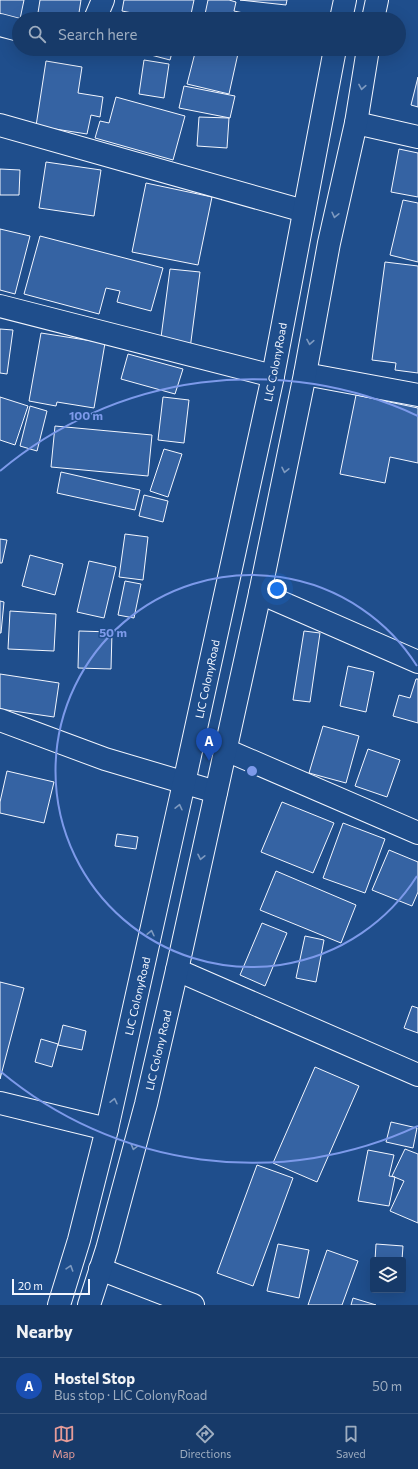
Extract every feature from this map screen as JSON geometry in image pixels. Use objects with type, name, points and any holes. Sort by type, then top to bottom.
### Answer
[{"type":"main road","points":[[98,12],[103,0]]},
{"type":"main road","points":[[342,12],[345,0]]},
{"type":"main road","points":[[374,12],[376,0]]},
{"type":"main road","points":[[0,25],[12,28]]},
{"type":"main road","name":"LIC ColonyRoad","points":[[59,1305],[80,1240],[107,1129],[184,783],[273,376],[335,56]]},
{"type":"main road","points":[[0,720],[105,759],[216,792],[260,593],[304,374],[328,243],[356,123],[367,56]]},
{"type":"main road","points":[[356,123],[418,137]]},
{"type":"main road","points":[[0,125],[304,211]]},
{"type":"main road","points":[[315,155],[347,162]]},
{"type":"main road","points":[[0,306],[273,376]]},
{"type":"main road","points":[[304,374],[418,395]]},
{"type":"main road","points":[[260,593],[418,662]]},
{"type":"main road","points":[[226,750],[418,833]]},
{"type":"main road","name":"LIC Colony Road","points":[[89,1305],[107,1249],[146,1104],[216,792]]},
{"type":"main road","points":[[177,970],[418,1075]]},
{"type":"main road","points":[[0,1103],[107,1129]]},
{"type":"main road","points":[[80,1240],[107,1249]]},
{"type":"main road","points":[[100,1269],[193,1305]]},
{"type":"building","points":[[0,0],[24,0],[21,12],[12,12],[12,19],[0,19]]},
{"type":"building","points":[[40,0],[81,0],[79,12],[38,12]]},
{"type":"building","points":[[124,0],[194,0],[191,12],[122,11]]},
{"type":"building","points":[[208,0],[229,0],[236,2],[234,11],[239,12],[205,12]]},
{"type":"building","points":[[240,0],[287,0],[286,5]]},
{"type":"building","points":[[155,56],[171,56],[170,60]]},
{"type":"building","points":[[194,56],[237,56],[229,94],[187,84]]},
{"type":"building","points":[[144,60],[169,64],[164,98],[139,94]]},
{"type":"building","points":[[46,61],[82,67],[78,93],[103,97],[100,117],[91,115],[87,134],[36,126]]},
{"type":"building","points":[[418,77],[418,107],[411,105]]},
{"type":"building","points":[[184,86],[235,96],[230,118],[179,108]]},
{"type":"building","points":[[116,97],[185,116],[173,160],[95,138],[100,121],[109,123]]},
{"type":"building","points":[[199,117],[229,118],[227,148],[197,146]]},
{"type":"building","points":[[399,149],[418,153],[418,197],[391,192]]},
{"type":"building","points":[[46,162],[101,170],[94,216],[39,208]]},
{"type":"building","points":[[0,169],[20,170],[19,195],[0,195]]},
{"type":"building","points":[[146,183],[212,197],[198,265],[132,252]]},
{"type":"building","points":[[403,200],[418,203],[418,262],[390,255]]},
{"type":"building","points":[[0,229],[30,236],[15,294],[0,290]]},
{"type":"building","points":[[40,236],[163,268],[151,311],[117,302],[120,291],[106,288],[99,314],[24,294]]},
{"type":"building","points":[[385,262],[418,266],[418,373],[395,370],[396,363],[372,360]]},
{"type":"building","points":[[170,269],[200,272],[190,349],[160,345]]},
{"type":"building","points":[[0,329],[13,330],[7,374],[0,373]]},
{"type":"building","points":[[41,333],[105,343],[94,408],[57,402],[56,406],[29,401]]},
{"type":"building","points":[[128,354],[183,369],[175,394],[121,379]]},
{"type":"building","points":[[356,395],[418,408],[418,463],[390,457],[385,483],[340,474]]},
{"type":"building","points":[[0,397],[28,406],[15,445],[0,440]]},
{"type":"building","points":[[163,397],[189,400],[184,443],[158,440]]},
{"type":"building","points":[[30,406],[47,411],[37,451],[20,446]]},
{"type":"building","points":[[55,426],[152,435],[148,476],[51,467]]},
{"type":"building","points":[[164,449],[182,454],[168,497],[150,491]]},
{"type":"building","points":[[61,472],[140,490],[135,510],[57,493]]},
{"type":"building","points":[[144,495],[168,501],[163,522],[139,516]]},
{"type":"building","points":[[125,534],[148,537],[143,580],[119,577]]},
{"type":"building","points":[[0,539],[7,540],[2,563],[0,563]]},
{"type":"building","points":[[30,555],[63,564],[55,595],[22,586]]},
{"type":"building","points":[[89,561],[116,567],[104,618],[77,612]]},
{"type":"building","points":[[125,581],[141,584],[134,618],[118,615]]},
{"type":"building","points":[[0,601],[4,602],[1,633],[0,633]]},
{"type":"building","points":[[10,611],[56,614],[54,651],[8,649]]},
{"type":"building","points":[[79,631],[112,632],[111,669],[78,668]]},
{"type":"building","points":[[304,631],[320,633],[310,702],[293,700]]},
{"type":"building","points":[[348,666],[374,672],[366,712],[340,706]]},
{"type":"building","points":[[0,674],[59,683],[54,717],[0,709]]},
{"type":"building","points":[[416,679],[418,679],[418,723],[393,716],[399,695],[410,698]]},
{"type":"building","points":[[323,726],[359,736],[346,783],[309,773]]},
{"type":"building","points":[[368,749],[400,760],[387,797],[355,786]]},
{"type":"building","points":[[7,771],[54,782],[44,823],[0,813],[0,802]]},
{"type":"building","points":[[282,802],[334,823],[313,873],[261,852]]},
{"type":"building","points":[[343,823],[385,839],[365,893],[323,878]]},
{"type":"building","points":[[117,834],[138,837],[136,849],[115,846]]},
{"type":"building","points":[[389,850],[418,862],[418,892],[412,906],[372,890]]},
{"type":"building","points":[[276,871],[356,905],[341,943],[260,910]]},
{"type":"building","points":[[262,923],[287,933],[265,986],[240,975]]},
{"type":"building","points":[[305,936],[324,940],[316,982],[296,978]]},
{"type":"building","points":[[0,982],[24,988],[0,1079]]},
{"type":"building","points":[[412,1006],[418,1008],[418,1033],[404,1028]]},
{"type":"building","points":[[63,1025],[86,1031],[82,1050],[58,1045]]},
{"type":"building","points":[[41,1039],[58,1044],[52,1067],[35,1062]]},
{"type":"building","points":[[315,1067],[359,1086],[317,1182],[273,1163]]},
{"type":"building","points":[[391,1122],[417,1128],[413,1148],[386,1142]]},
{"type":"building","points":[[405,1149],[418,1154],[418,1223],[390,1211],[404,1181],[392,1176]]},
{"type":"building","points":[[368,1150],[394,1155],[389,1176],[395,1177],[389,1206],[358,1201]]},
{"type":"building","points":[[257,1165],[293,1178],[253,1286],[217,1273]]},
{"type":"building","points":[[278,1244],[309,1250],[299,1298],[267,1291]]},
{"type":"building","points":[[376,1244],[403,1246],[402,1257],[375,1257]]},
{"type":"building","points":[[327,1250],[358,1261],[342,1305],[308,1305]]},
{"type":"building","points":[[353,1298],[376,1305],[351,1305]]},
{"type":"place","name":"Hostel Stop","points":[[209,761]]}]
